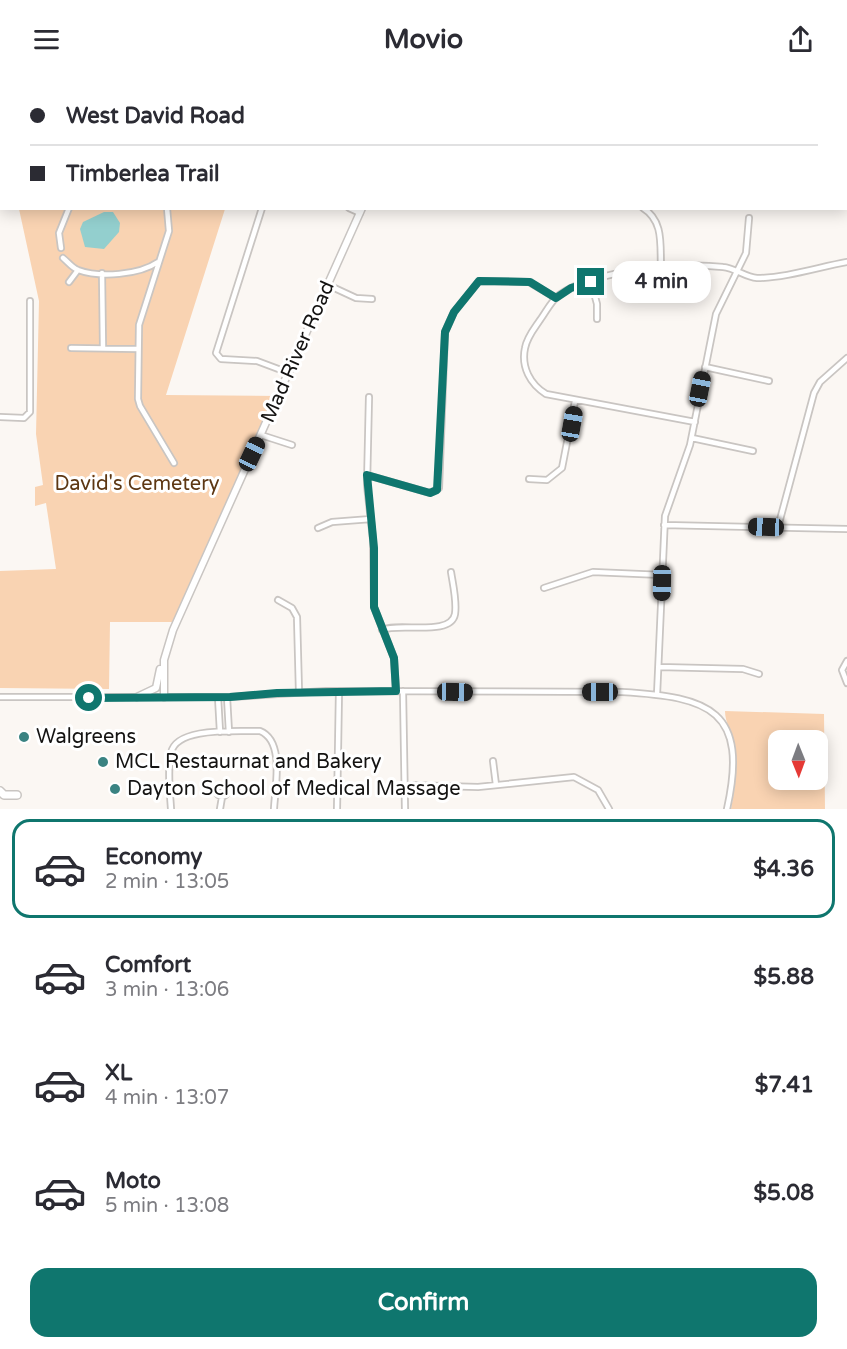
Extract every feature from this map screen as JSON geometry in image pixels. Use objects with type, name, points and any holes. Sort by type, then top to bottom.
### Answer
[{"type":"main road","points":[[0,791],[4,795],[17,795]]},
{"type":"street","points":[[61,248],[59,233],[68,210]]},
{"type":"street","points":[[167,210],[168,231],[138,325],[138,349],[140,406],[174,463]]},
{"type":"street","points":[[261,210],[216,348],[217,356],[221,359],[257,361],[289,373]]},
{"type":"street","points":[[646,210],[652,215],[658,226],[661,267]]},
{"type":"street","name":"Mad River Road","points":[[164,697],[164,660],[173,630],[361,211]]},
{"type":"street","points":[[657,695],[664,525],[667,509],[692,438],[716,314],[746,253],[749,218]]},
{"type":"street","points":[[63,258],[78,270],[102,273],[145,270],[159,261]]},
{"type":"street","points":[[695,422],[575,401],[553,396],[540,390],[530,379],[525,367],[527,341],[556,298],[571,288],[632,271],[661,267],[715,267],[759,278],[847,262]]},
{"type":"street","points":[[69,282],[78,270]]},
{"type":"street","points":[[145,270],[152,282]]},
{"type":"street","points":[[102,273],[103,348]]},
{"type":"street","points":[[367,475],[430,493],[435,492],[440,485],[446,329],[454,312],[482,280],[530,282],[556,298]]},
{"type":"street","points":[[591,282],[597,304],[597,319]]},
{"type":"street","points":[[328,285],[356,298],[372,299]]},
{"type":"street","points":[[0,417],[24,418],[30,412],[30,301]]},
{"type":"street","points":[[71,348],[138,349]]},
{"type":"street","points":[[778,527],[814,393],[820,382],[847,358]]},
{"type":"street","points":[[705,367],[770,381]]},
{"type":"street","points":[[369,397],[367,475],[374,548],[374,607],[394,658],[396,691]]},
{"type":"street","points":[[529,478],[547,480],[562,468],[575,401]]},
{"type":"street","points":[[261,435],[292,445]]},
{"type":"street","points":[[692,438],[753,451]]},
{"type":"street","points":[[435,492],[441,499]]},
{"type":"street","points":[[318,528],[332,522],[371,519]]},
{"type":"street","points":[[664,525],[847,529]]},
{"type":"street","points":[[382,630],[395,627],[443,627],[450,623],[456,611],[451,572]]},
{"type":"street","points":[[544,588],[593,572],[662,575]]},
{"type":"street","points":[[278,600],[292,608],[297,617],[299,692]]},
{"type":"street","points":[[137,697],[156,688],[164,660]]},
{"type":"street","points":[[847,661],[842,670],[847,683]]},
{"type":"street","points":[[659,667],[743,669],[759,674]]},
{"type":"street","points":[[337,809],[339,691]]},
{"type":"street","points":[[0,697],[227,697],[339,691],[621,692],[657,695],[703,706],[722,719],[729,734],[733,764],[727,809]]},
{"type":"street","points":[[404,691],[405,809]]},
{"type":"street","points":[[218,697],[220,732]]},
{"type":"street","points":[[227,697],[229,732]]},
{"type":"street","points":[[171,809],[170,756],[175,744],[184,736],[260,731],[272,740],[275,753],[274,809]]},
{"type":"street","points":[[493,761],[496,785]]},
{"type":"street","points":[[405,785],[466,788],[574,777],[598,790],[609,809]]},
{"type":"street","points":[[220,809],[222,797]]},
{"type":"green space","name":"David's Cemetery","points":[[19,210],[225,210],[166,395],[278,396],[176,622],[110,622],[109,689],[0,688],[0,571],[56,569],[46,503],[35,506],[35,487],[43,485],[36,434],[39,301]]},
{"type":"green space","points":[[725,711],[824,714],[824,730],[768,730],[768,790],[825,790],[825,809],[731,809],[736,759],[733,739]]},
{"type":"water","points":[[104,212],[113,212],[120,223],[119,232],[104,249],[85,247],[80,229],[83,222]]},
{"type":"place","name":"Walgreens","points":[[24,737]]},
{"type":"place","name":"MCL Restaurnat and Bakery","points":[[103,762]]},
{"type":"place","name":"Dayton School of Medical Massage","points":[[115,789]]},
{"type":"route","points":[[89,698],[230,697],[326,691],[396,691],[394,658],[374,607],[374,548],[367,496],[367,475],[430,493],[435,493],[440,485],[445,332],[454,312],[471,294],[479,281],[530,282],[540,286],[556,298],[571,288],[591,282]]}]
